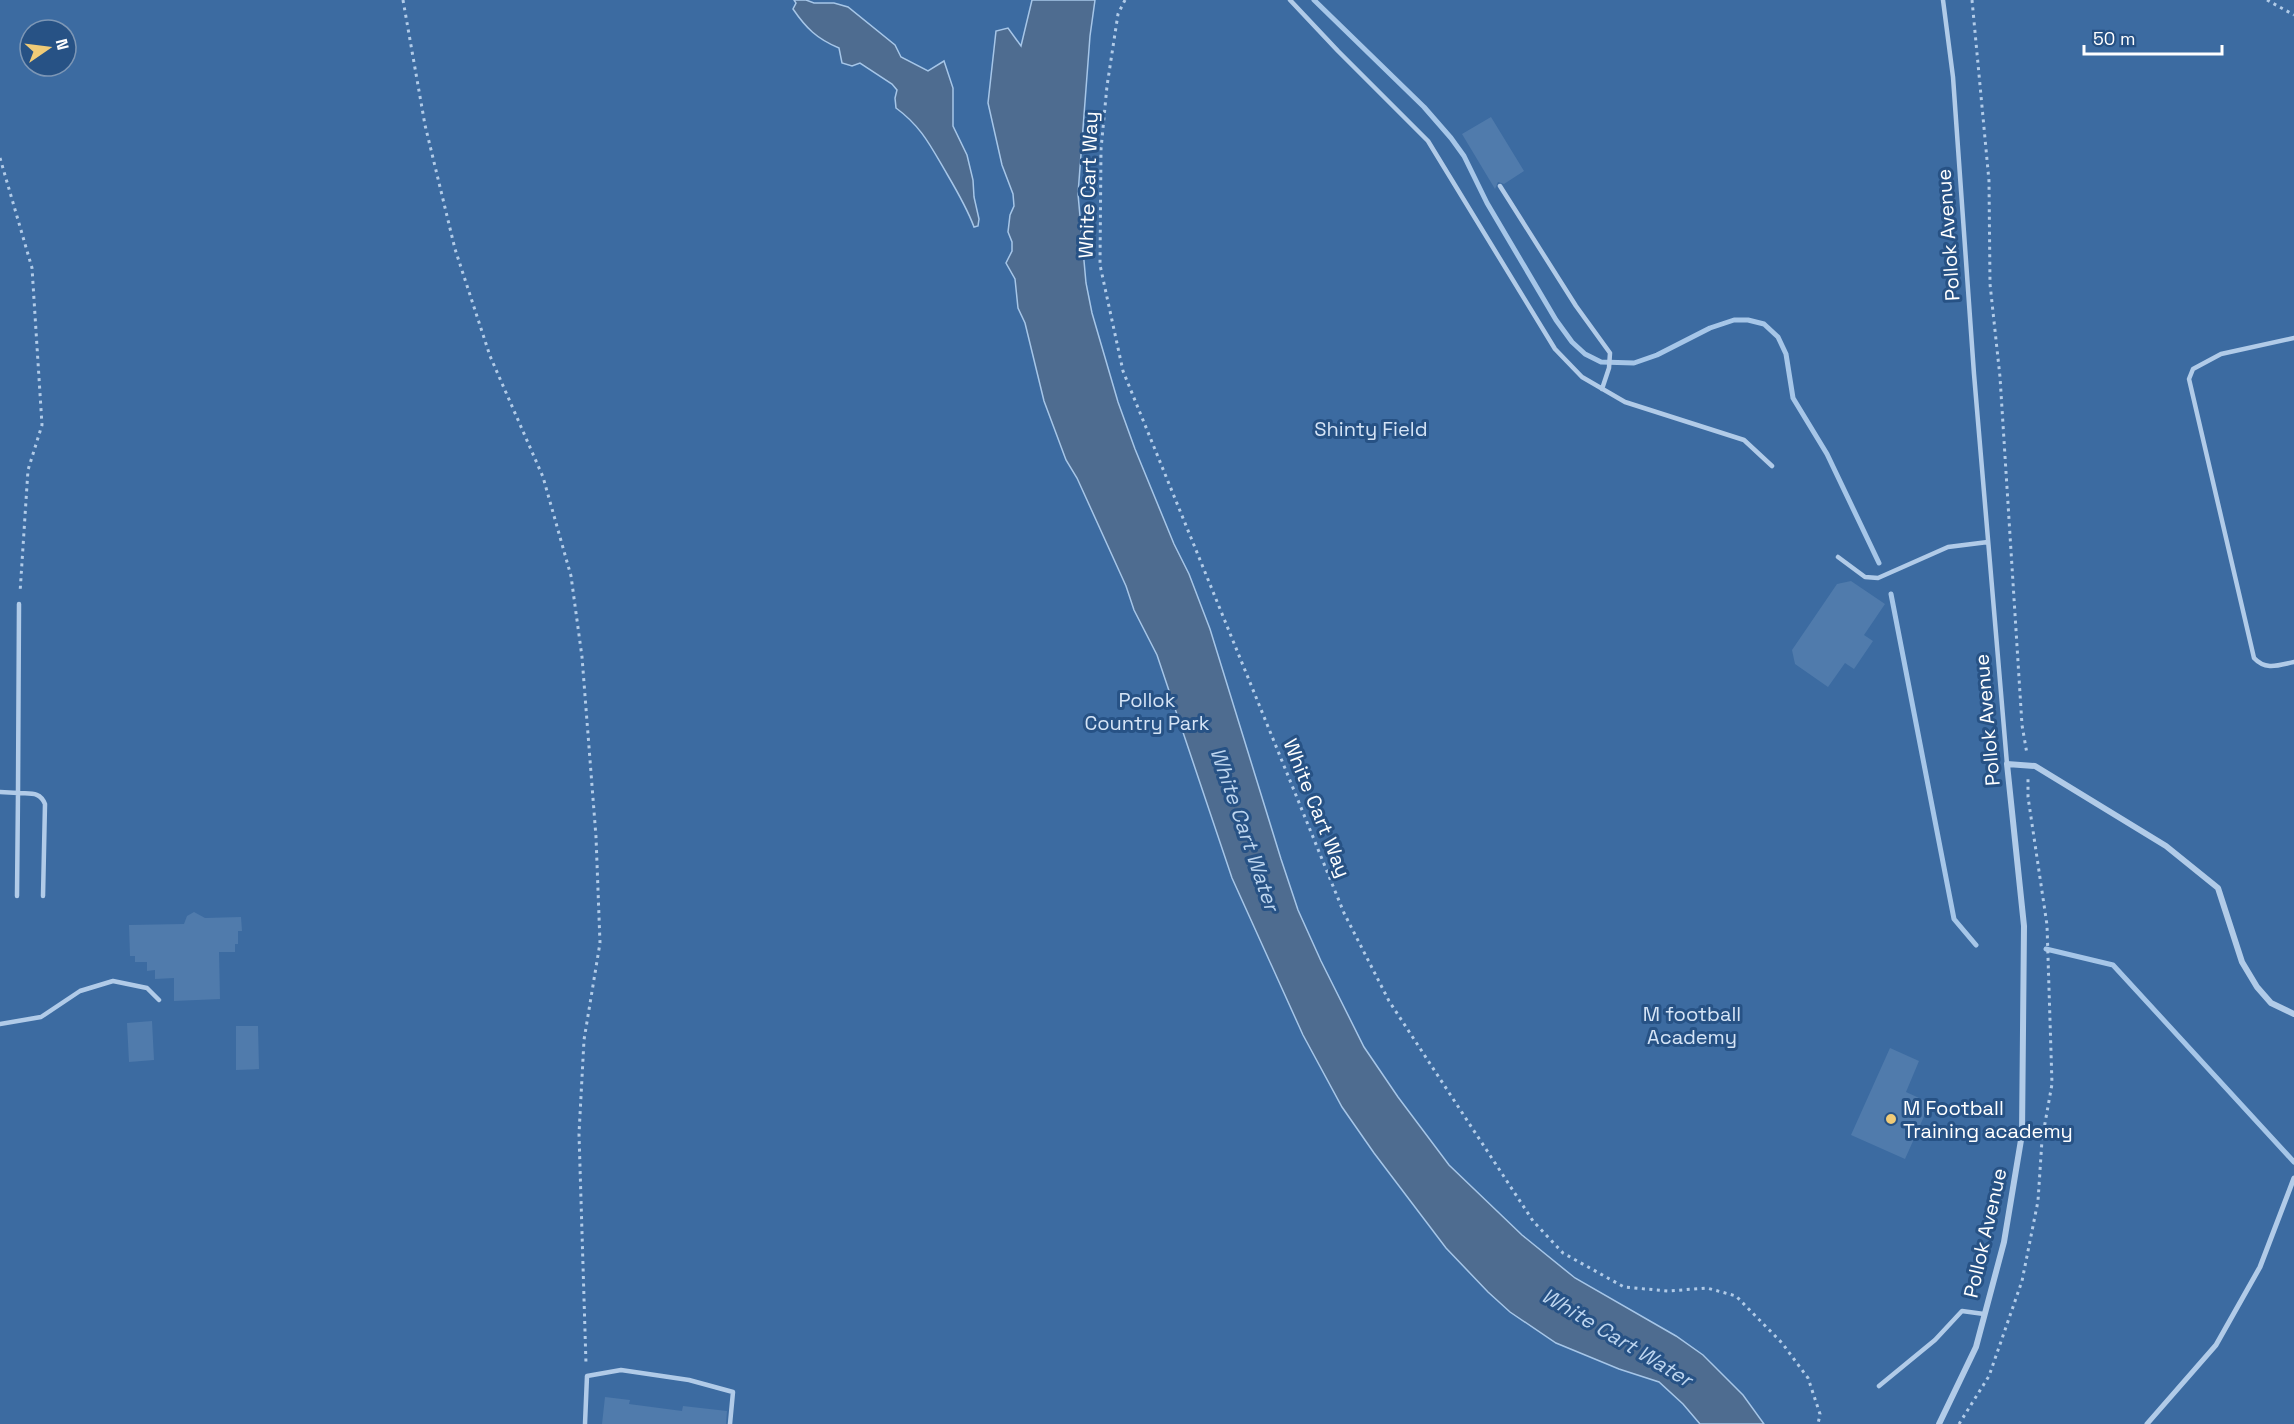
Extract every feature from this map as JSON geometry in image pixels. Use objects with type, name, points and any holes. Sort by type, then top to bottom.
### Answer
[{"type":"street","points":[[2007,764],[2035,766],[2166,846],[2218,888],[2242,962],[2257,987],[2271,1003],[2294,1014]]},
{"type":"street","name":"Pollok Avenue","points":[[1939,1424],[1976,1347],[2004,1242],[2022,1134],[2024,926],[2007,764]]},
{"type":"street","points":[[2147,1424],[2216,1345],[2260,1267],[2294,1179]]},
{"type":"lane","points":[[1290,0],[1428,141],[1555,349],[1582,377],[1639,408],[1682,419],[1717,433],[1744,440],[1772,466]]},
{"type":"lane","name":"Pollok Avenue","points":[[1943,0],[1953,77],[2007,764]]},
{"type":"lane","points":[[1500,186],[1576,306],[1610,352],[1609,368],[1602,389]]},
{"type":"lane","points":[[2294,338],[2221,354],[2193,369],[2189,379],[2254,658],[2260,664],[2270,667],[2294,662]]},
{"type":"lane","points":[[1838,557],[1865,577],[1878,578],[1948,547],[1988,542]]},
{"type":"lane","points":[[17,896],[20,603]]},
{"type":"lane","points":[[0,792],[40,795],[45,804],[43,896]]},
{"type":"lane","points":[[0,1024],[41,1017],[80,991],[113,981],[147,988],[159,1000]]},
{"type":"lane","points":[[1879,1386],[1935,1340],[1962,1311],[1984,1314]]},
{"type":"lane","points":[[585,1424],[587,1376],[621,1370],[689,1380],[733,1392],[730,1424]]},
{"type":"path","points":[[403,0],[425,125],[455,249],[490,356],[543,477],[571,576],[582,657],[596,837],[600,943],[584,1040],[579,1134],[587,1376]]},
{"type":"path","name":"White Cart Way","points":[[1125,0],[1118,14],[1106,96],[1101,149],[1100,265],[1123,371],[1344,913],[1389,1001],[1533,1221],[1563,1253],[1624,1287],[1668,1291],[1707,1288],[1736,1296],[1782,1343],[1808,1378],[1820,1414],[1818,1424]]},
{"type":"path","points":[[1959,1424],[1989,1376],[2022,1281],[2038,1201],[2042,1140],[2052,1084],[2047,937],[2028,797],[2029,766],[2022,725],[2000,377],[1990,284],[1989,181],[1972,0]]},
{"type":"path","points":[[2266,0],[2294,15]]},
{"type":"path","points":[[0,158],[32,268],[42,425],[28,470],[20,603]]},
{"type":"green space","name":"Pollok Country Park","points":[[0,0],[2294,0],[2294,1424],[0,1424]]},
{"type":"water","points":[[794,0],[834,3],[848,7],[895,45],[901,57],[928,71],[944,61],[953,88],[953,126],[967,155],[973,180],[978,226],[974,227],[958,193],[925,138],[896,108],[897,90],[892,84],[860,63],[852,66],[842,63],[839,48],[824,41],[807,27],[793,9],[796,3]]},
{"type":"water","name":"White Cart Water","points":[[1032,0],[1095,0],[1090,36],[1078,194],[1086,283],[1092,313],[1118,402],[1135,449],[1210,629],[1298,910],[1364,1047],[1449,1165],[1522,1235],[1575,1278],[1676,1336],[1703,1355],[1743,1395],[1764,1424],[1700,1424],[1683,1404],[1659,1382],[1619,1369],[1556,1343],[1510,1312],[1446,1248],[1374,1153],[1342,1107],[1303,1035],[1232,878],[1157,655],[1134,610],[1126,586],[1077,478],[1066,460],[1044,401],[1025,323],[1018,308],[1015,279],[1006,263],[1012,251],[1012,242],[1008,232],[1010,215],[1014,206],[1013,194],[1002,165],[988,103],[996,31],[1008,28],[1021,46]]},
{"type":"building","points":[[1491,117],[1524,171],[1504,184],[1498,182],[1495,189],[1462,134]]},
{"type":"building","points":[[1851,581],[1885,604],[1864,635],[1873,641],[1854,669],[1845,663],[1828,687],[1795,664],[1792,650],[1837,584]]},
{"type":"building","points":[[194,912],[205,918],[241,917],[242,931],[238,931],[238,944],[235,944],[235,952],[219,952],[220,999],[174,1001],[174,978],[155,979],[155,970],[147,971],[147,962],[135,962],[135,956],[130,956],[129,925],[184,924],[187,916]]},
{"type":"building","points":[[152,1021],[154,1060],[129,1062],[127,1023]]},
{"type":"building","points":[[236,1026],[258,1026],[259,1069],[236,1070]]},
{"type":"building","name":"M Football Training academy","points":[[1890,1048],[1919,1061],[1906,1092],[1930,1103],[1905,1159],[1851,1135]]},
{"type":"building","points":[[605,1397],[630,1400],[629,1404],[682,1411],[683,1406],[727,1411],[726,1424],[602,1424]]},
{"type":"waterway","points":[[1314,0],[1424,107],[1451,138],[1464,156],[1487,203],[1556,320],[1572,342],[1585,354],[1601,362],[1634,363],[1657,355],[1710,328],[1734,320],[1748,320],[1764,324],[1778,337],[1786,354],[1793,398],[1827,454],[1879,563]]},
{"type":"waterway","points":[[1891,594],[1954,919],[1976,945]]},
{"type":"waterway","points":[[2046,949],[2113,965],[2294,1162]]},
{"type":"place","name":"M Football Training academy","points":[[1891,1119]]},
{"type":"park label","name":"Shinty Field","points":[[1371,429]]},
{"type":"park label","name":"M football Academy","points":[[1692,1026]]}]
